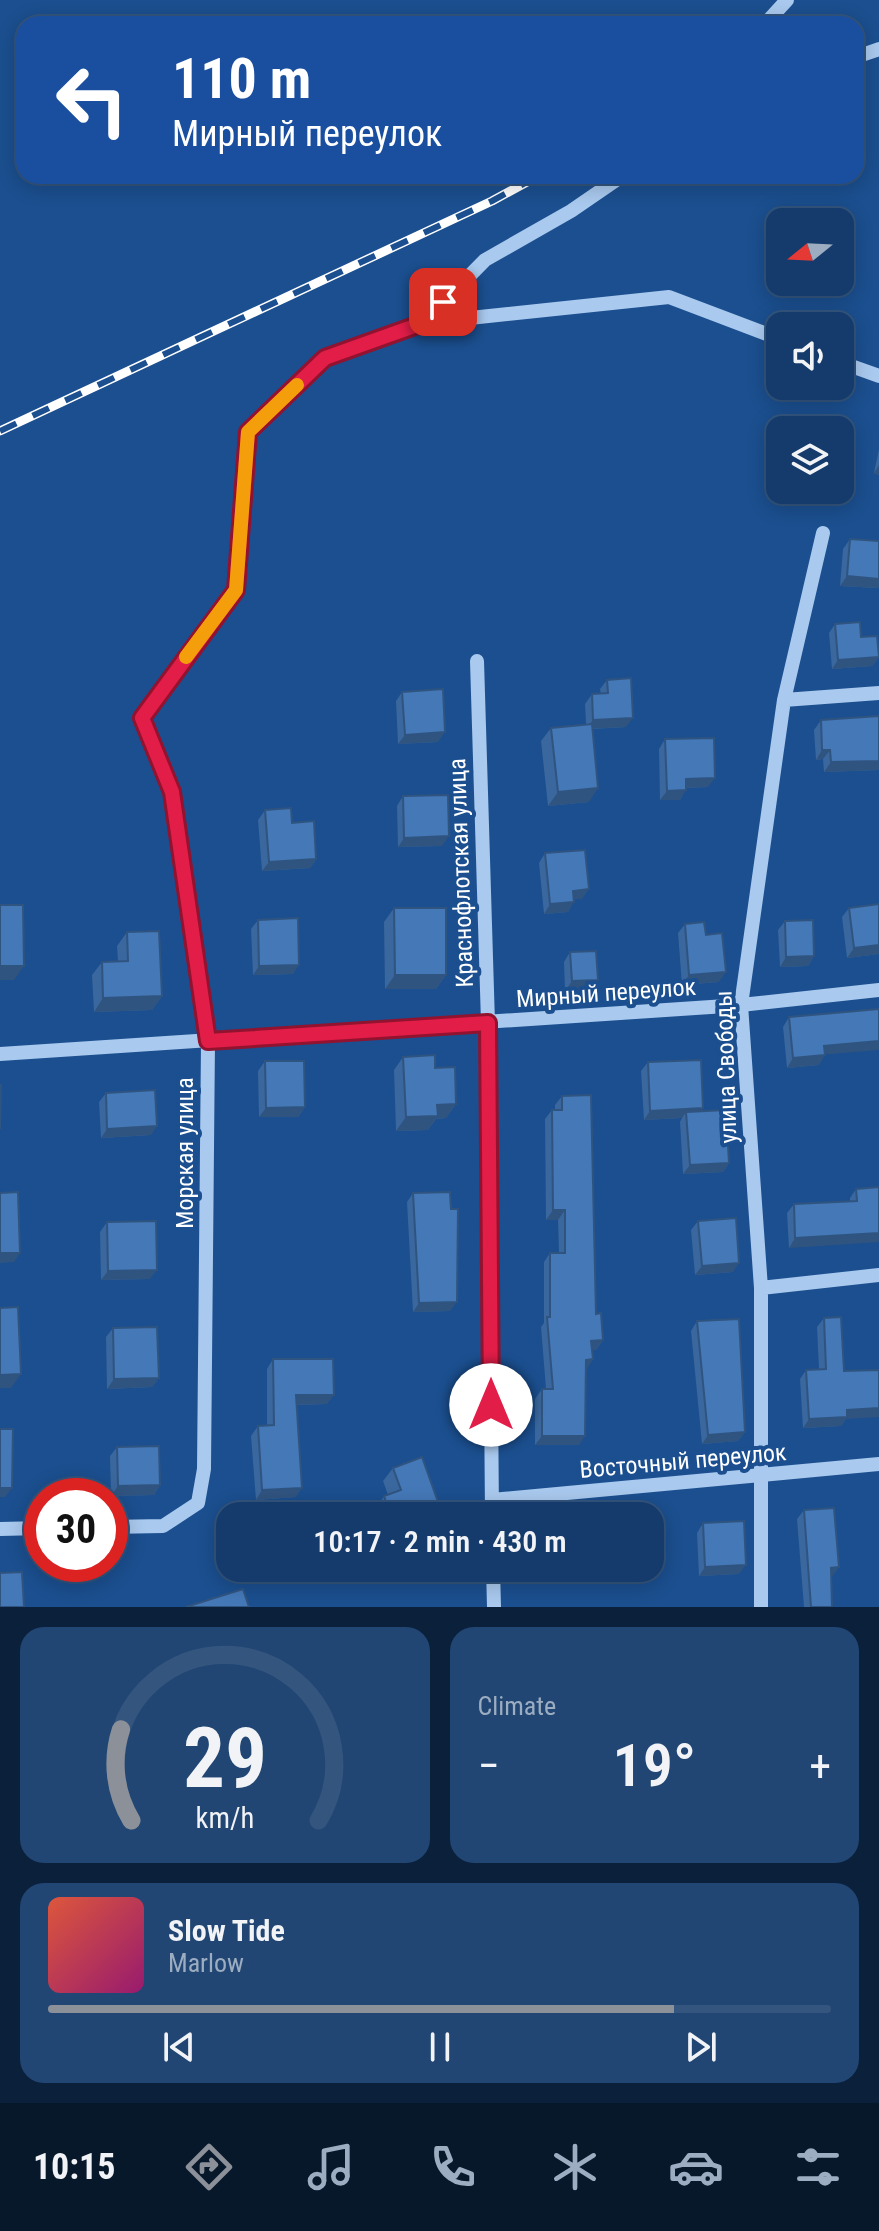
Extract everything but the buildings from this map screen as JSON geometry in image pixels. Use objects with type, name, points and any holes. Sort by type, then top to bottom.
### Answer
[{"type":"street","points":[[772,16],[787,0]]},
{"type":"street","points":[[423,323],[485,260],[571,211],[610,184]]},
{"type":"street","points":[[423,323],[669,297],[766,334]]},
{"type":"street","name":"Морская улица","points":[[128,1527],[163,1526],[198,1503],[204,1469],[208,1041],[172,792],[142,718],[236,590],[248,432],[325,358],[423,323]]},
{"type":"street","points":[[854,367],[879,376]]},
{"type":"street","name":"улица Свободы","points":[[761,1607],[761,1288],[741,1005],[784,700],[823,533]]},
{"type":"street","name":"Краснофлотская улица","points":[[477,661],[488,1023],[492,1500]]},
{"type":"street","points":[[784,700],[879,693]]},
{"type":"street","name":"Мирный переулок","points":[[0,1054],[741,1005],[879,990]]},
{"type":"street","points":[[761,1288],[879,1275]]},
{"type":"street","name":"Восточный переулок","points":[[492,1500],[879,1464]]},
{"type":"street","points":[[0,1529],[24,1528]]},
{"type":"street","points":[[493,1582],[494,1607]]},
{"type":"railway","points":[[0,431],[523,184]]},
{"type":"slow traffic","points":[[186,657],[236,590],[248,432],[297,385]]},
{"type":"route","points":[[443,302],[423,323],[325,358],[248,432],[236,590],[142,718],[172,792],[208,1041],[488,1023],[491,1405]]}]
